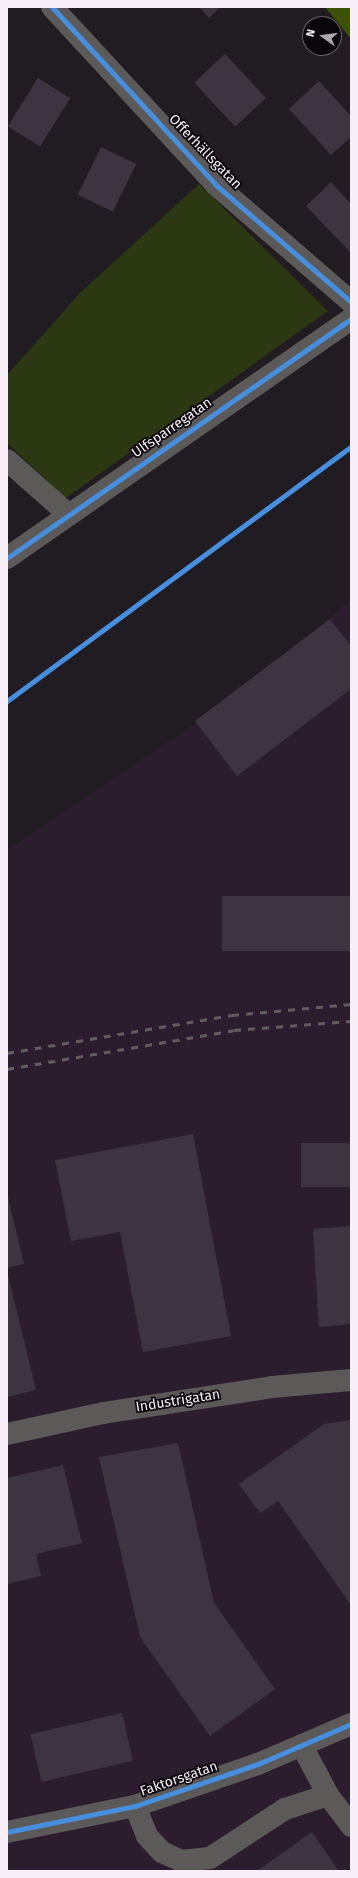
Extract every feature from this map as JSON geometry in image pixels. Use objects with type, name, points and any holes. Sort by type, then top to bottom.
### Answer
[{"type":"street","name":"Offerhällsgatan","points":[[52,7],[216,185],[351,302]]},
{"type":"street","name":"Ulfsparregatan","points":[[7,558],[68,514],[351,319]]},
{"type":"street","points":[[7,460],[68,514]]},
{"type":"street","name":"Industrigatan","points":[[7,1434],[103,1413],[272,1387],[351,1380]]},
{"type":"street","name":"Faktorsgatan","points":[[7,1832],[135,1806],[302,1746],[351,1724]]},
{"type":"street","points":[[302,1746],[328,1795],[351,1826]]},
{"type":"street","points":[[135,1806],[147,1836],[162,1852],[180,1861],[210,1858],[286,1809],[328,1795]]},
{"type":"shaded area","points":[[351,600],[351,1871],[7,1871],[7,850],[217,709]]},
{"type":"green space","points":[[325,7],[351,7],[351,39],[342,28],[342,16],[332,16]]},
{"type":"green space","points":[[199,184],[328,311],[66,498],[7,443],[7,375],[81,292]]},
{"type":"building","points":[[199,7],[220,7],[209,18]]},
{"type":"building","points":[[225,54],[266,98],[235,127],[194,83]]},
{"type":"building","points":[[38,78],[70,98],[40,146],[8,126]]},
{"type":"building","points":[[319,81],[351,116],[351,137],[331,155],[289,109]]},
{"type":"building","points":[[101,147],[136,164],[113,212],[78,195]]},
{"type":"building","points":[[331,182],[351,204],[351,253],[306,206]]},
{"type":"building","points":[[330,619],[351,646],[351,689],[237,776],[195,721]]},
{"type":"building","points":[[222,896],[351,896],[351,951],[222,951]]},
{"type":"building","points":[[193,1134],[231,1336],[143,1352],[120,1232],[71,1241],[55,1160]]},
{"type":"building","points":[[301,1143],[351,1143],[351,1187],[301,1187]]},
{"type":"building","points":[[7,1193],[24,1264],[7,1268]]},
{"type":"building","points":[[351,1226],[351,1324],[319,1327],[313,1229]]},
{"type":"building","points":[[7,1271],[36,1390],[7,1397]]},
{"type":"building","points":[[351,1420],[351,1605],[278,1501],[260,1513],[239,1484],[324,1424]]},
{"type":"building","points":[[178,1443],[214,1603],[275,1689],[210,1736],[140,1637],[99,1457]]},
{"type":"building","points":[[63,1465],[82,1543],[36,1554],[41,1576],[7,1584],[7,1478]]},
{"type":"building","points":[[122,1713],[133,1761],[41,1782],[30,1734]]},
{"type":"building","points":[[312,1832],[339,1871],[257,1871]]},
{"type":"railway","points":[[7,1053],[232,1015],[351,1004]]},
{"type":"railway","points":[[7,1069],[234,1030],[351,1021]]},
{"type":"cycle path","points":[[52,7],[216,185],[351,302]]},
{"type":"cycle path","points":[[7,558],[351,319]]},
{"type":"cycle path","points":[[7,701],[351,446]]},
{"type":"cycle path","points":[[7,1832],[135,1806],[258,1764],[351,1724]]}]
